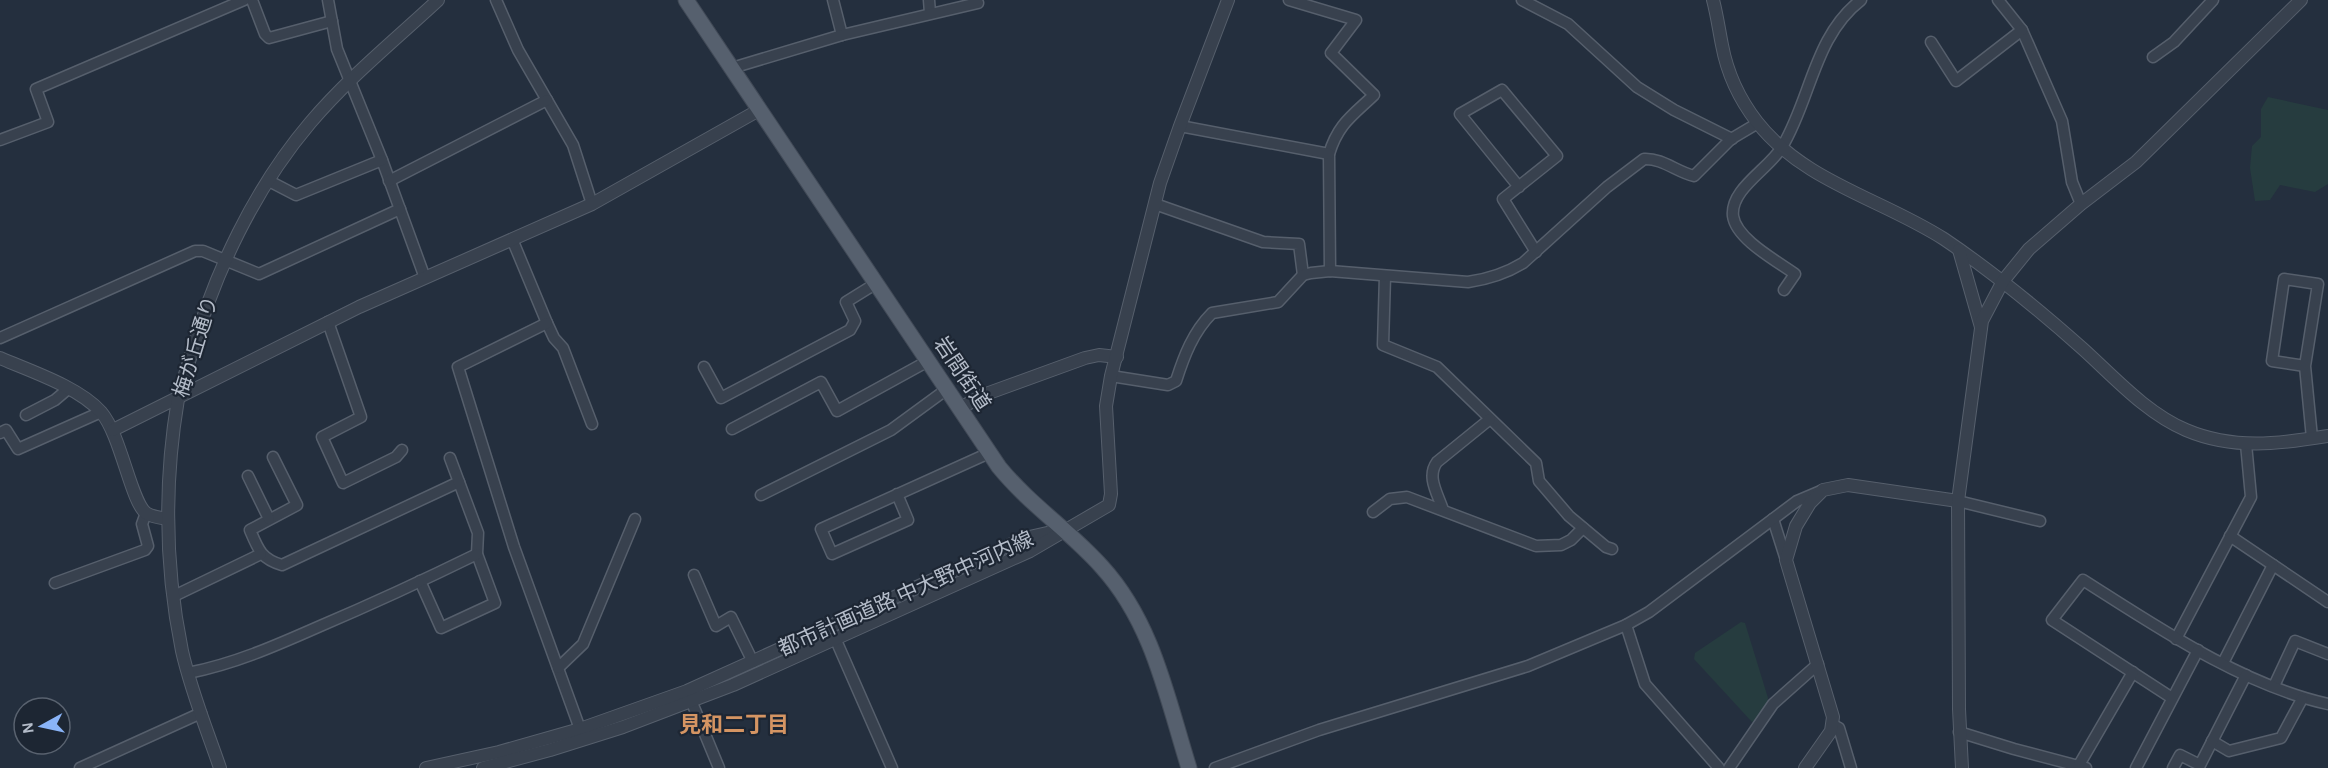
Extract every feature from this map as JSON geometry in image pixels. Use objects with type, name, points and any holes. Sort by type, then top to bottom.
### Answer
[{"type":"main road","name":"岩間街道","points":[[686,0],[989,453],[1022,494],[1101,566],[1121,589],[1152,648],[1189,768]]},
{"type":"street","points":[[0,140],[48,123],[36,89],[244,0]]},
{"type":"street","points":[[252,0],[265,34],[269,38],[332,21]]},
{"type":"street","points":[[328,0],[337,49],[382,160],[424,278]]},
{"type":"street","name":"梅が丘通り","points":[[220,768],[188,673],[168,548],[170,468],[179,397],[204,312],[225,262],[269,181],[310,123],[349,83],[438,0]]},
{"type":"street","points":[[496,0],[518,50],[573,145],[592,204]]},
{"type":"street","points":[[832,0],[842,35]]},
{"type":"street","points":[[929,0],[930,13]]},
{"type":"street","points":[[1063,530],[1101,510],[1110,502],[1106,406],[1111,376],[1155,204],[1179,126],[1228,0]]},
{"type":"street","points":[[1289,0],[1356,20],[1331,53],[1374,95],[1341,126],[1334,137],[1329,154],[1330,271]]},
{"type":"street","points":[[1522,0],[1568,24],[1637,87],[1674,110],[1732,139]]},
{"type":"street","points":[[1713,0],[1722,46],[1732,78],[1748,109],[1781,148],[1811,171],[1918,223],[1959,250],[2003,281],[2142,401],[2185,429],[2212,439],[2246,444],[2269,444],[2328,436]]},
{"type":"street","points":[[1784,290],[1795,274],[1743,236],[1735,225],[1733,209],[1737,196],[1781,148],[1830,35],[1845,15],[1861,0]]},
{"type":"street","points":[[1998,0],[2022,30],[2062,121],[2072,182],[2081,204]]},
{"type":"street","points":[[2153,57],[2174,42],[2213,0]]},
{"type":"street","points":[[1962,768],[1959,732],[1958,501],[1981,327],[2003,281],[2029,249],[2148,151],[2301,0]]},
{"type":"street","points":[[732,68],[842,35],[978,3]]},
{"type":"street","points":[[1931,42],[1956,81],[2022,30]]},
{"type":"street","points":[[1518,187],[1460,114],[1502,90],[1557,156],[1503,199],[1536,252]]},
{"type":"street","points":[[389,181],[547,100]]},
{"type":"street","points":[[112,430],[328,322],[592,204],[759,110]]},
{"type":"street","points":[[1111,376],[1168,385],[1176,381],[1186,352],[1205,320],[1212,313],[1278,302],[1303,275],[1330,271],[1468,282],[1490,279],[1515,268],[1536,252],[1606,188],[1644,159],[1651,158],[1683,174],[1694,176],[1732,139],[1758,123]]},
{"type":"street","points":[[1179,126],[1329,154]]},
{"type":"street","points":[[269,181],[296,195],[382,160]]},
{"type":"street","points":[[1155,204],[1263,242],[1299,244],[1303,275]]},
{"type":"street","points":[[0,338],[195,250],[203,251],[225,262],[259,274],[400,209]]},
{"type":"street","points":[[512,239],[554,338],[563,348],[592,424]]},
{"type":"street","points":[[1959,250],[1981,327]]},
{"type":"street","points":[[1385,276],[1383,345],[1437,367],[1536,463],[1539,481],[1569,516],[1606,548],[1612,549]]},
{"type":"street","points":[[2305,366],[2272,361],[2284,279],[2318,284],[2305,366],[2312,438]]},
{"type":"street","points":[[704,367],[721,398],[850,330],[855,321],[846,302],[875,284]]},
{"type":"street","points":[[328,322],[361,417],[322,437],[343,483],[396,457],[402,450]]},
{"type":"street","points":[[547,323],[458,367],[514,547],[580,729]]},
{"type":"street","points":[[960,408],[986,394],[1085,358],[1117,357]]},
{"type":"street","points":[[0,358],[68,389],[101,412],[112,430],[140,506],[146,513],[168,519]]},
{"type":"street","points":[[732,429],[821,382],[837,411],[928,361]]},
{"type":"street","points":[[26,415],[55,400],[68,389]]},
{"type":"street","points":[[762,495],[891,430],[947,389]]},
{"type":"street","points":[[0,433],[6,430],[18,449],[101,412]]},
{"type":"street","points":[[1443,510],[1432,479],[1432,468],[1490,419]]},
{"type":"street","points":[[2176,639],[2251,496],[2246,444]]},
{"type":"street","points":[[897,495],[908,520],[832,554],[821,529],[989,453]]},
{"type":"street","points":[[273,457],[297,505],[250,530],[261,554],[282,565],[459,482]]},
{"type":"street","points":[[420,582],[441,628],[495,603],[477,554],[478,533],[450,458]]},
{"type":"street","points":[[248,476],[269,519]]},
{"type":"street","points":[[1215,768],[1341,722],[1528,666],[1626,625],[1649,612],[1797,501],[1823,490],[1848,485],[1958,501],[2040,521]]},
{"type":"street","points":[[1786,560],[1796,526],[1810,503],[1823,490]]},
{"type":"street","points":[[1373,512],[1390,499],[1407,497],[1536,546],[1561,545],[1571,540],[1583,528]]},
{"type":"street","points":[[55,583],[147,549],[148,543],[142,524],[146,513]]},
{"type":"street","points":[[558,668],[583,644],[635,519]]},
{"type":"street","points":[[1773,519],[1833,712],[1833,725],[1805,768]]},
{"type":"street","name":"都市計画道路 中大野中河内線","points":[[483,768],[581,740],[835,638],[1029,551],[1063,530]]},
{"type":"street","name":"都市計画道路 中大野中河内線","points":[[426,768],[499,752],[689,696],[753,662],[1025,538],[1063,530]]},
{"type":"street","points":[[2230,536],[2328,602]]},
{"type":"street","points":[[174,596],[261,554]]},
{"type":"street","points":[[188,673],[253,655],[420,582],[477,554]]},
{"type":"street","points":[[2223,663],[2273,565]]},
{"type":"street","points":[[694,575],[716,626],[731,617],[753,662]]},
{"type":"street","points":[[2172,698],[2052,620],[2083,580],[2176,639],[2246,675],[2302,699],[2328,704]]},
{"type":"street","points":[[1626,625],[1645,684],[1719,768]]},
{"type":"street","points":[[835,638],[892,768]]},
{"type":"street","points":[[2274,686],[2295,641],[2328,654]]},
{"type":"street","points":[[2136,768],[2198,650]]},
{"type":"street","points":[[1729,768],[1773,704],[1818,664]]},
{"type":"street","points":[[1959,732],[2082,766],[2133,672]]},
{"type":"street","points":[[2173,768],[2181,755],[2200,765],[2246,675]]},
{"type":"street","points":[[689,696],[719,768]]},
{"type":"street","points":[[2212,741],[2229,751],[2281,738],[2302,699]]},
{"type":"street","points":[[80,768],[201,712]]},
{"type":"street","points":[[1833,725],[1839,728],[1851,768]]},
{"type":"green space","points":[[2268,97],[2328,110],[2328,184],[2315,192],[2280,185],[2270,200],[2255,201],[2250,168],[2252,146],[2261,137],[2261,109]]},
{"type":"green space","points":[[1741,622],[1745,623],[1768,698],[1767,704],[1756,721],[1752,722],[1694,659],[1695,653]]},
{"type":"district","name":"見和二丁目","points":[[734,725]]}]
